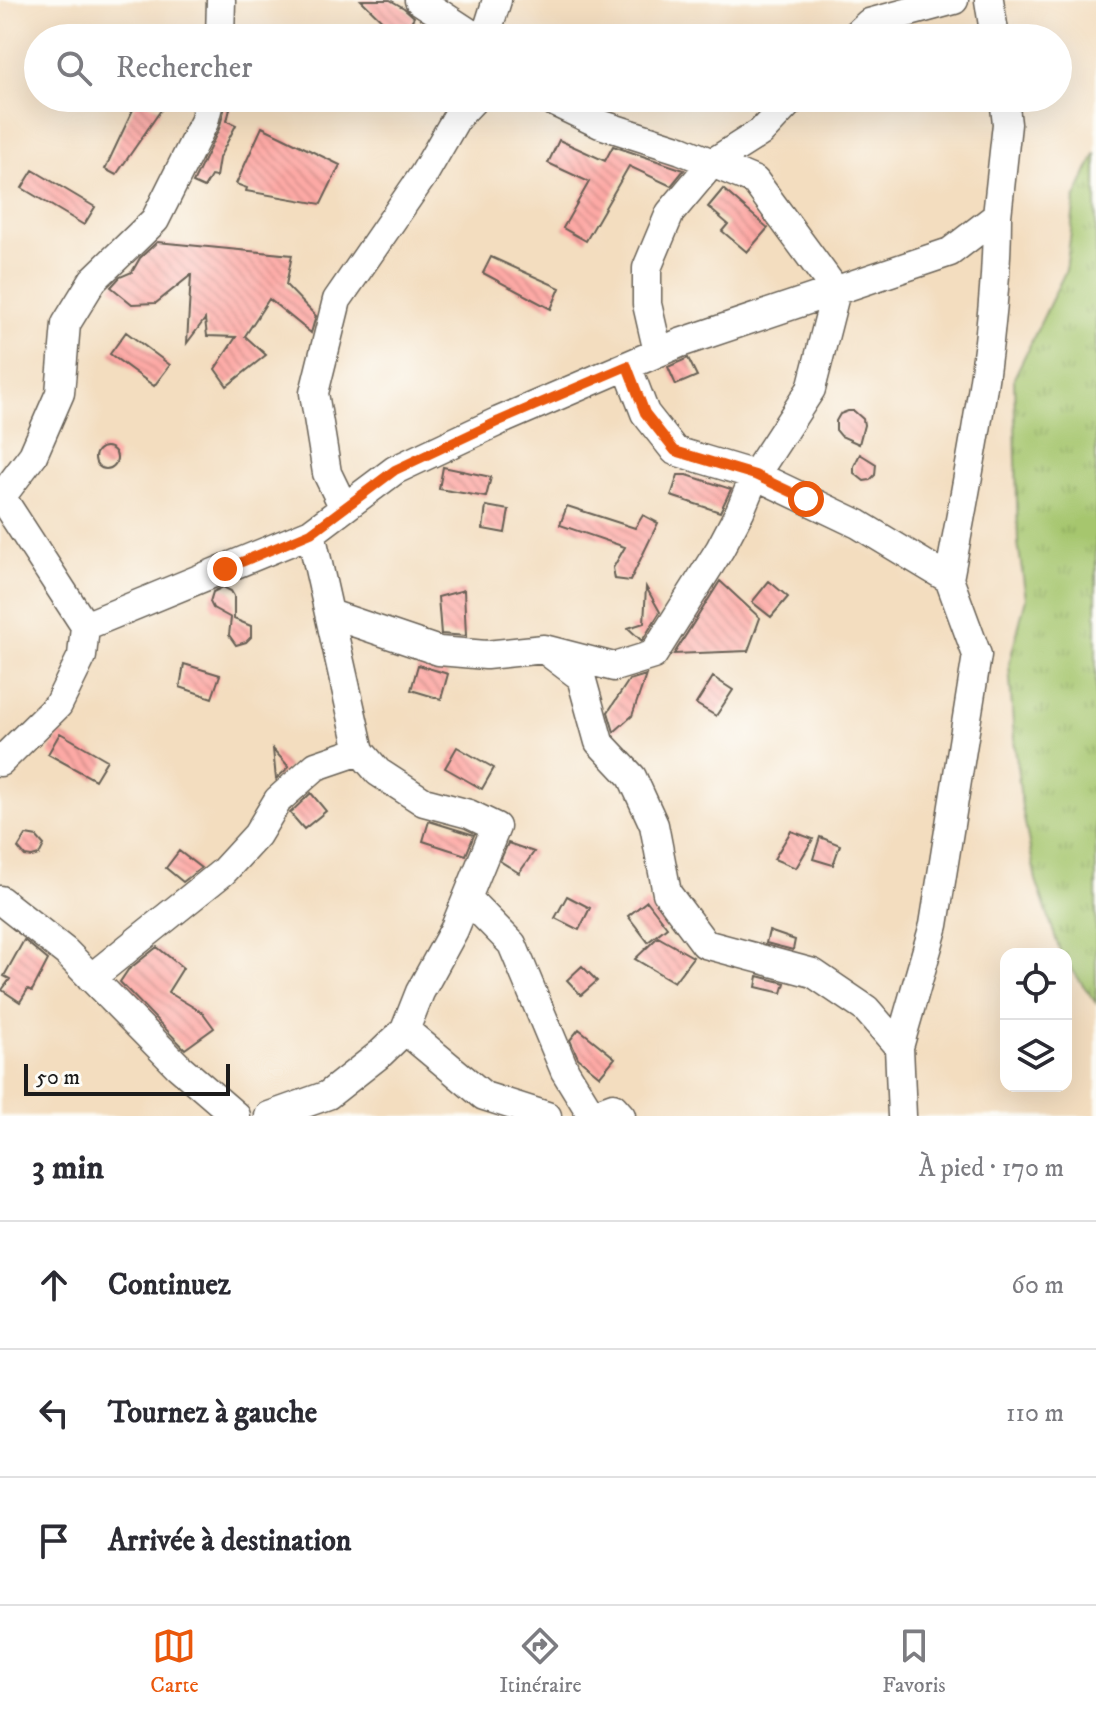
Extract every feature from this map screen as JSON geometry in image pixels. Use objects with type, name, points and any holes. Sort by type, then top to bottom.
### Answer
[{"type":"street","points":[[220,24],[221,0]]},
{"type":"street","points":[[419,0],[456,24]]},
{"type":"street","points":[[489,24],[497,0]]},
{"type":"street","points":[[868,24],[954,0]]},
{"type":"street","points":[[989,0],[993,24]]},
{"type":"street","points":[[0,762],[58,705],[82,656],[85,626],[1,496],[33,455],[60,393],[66,324],[93,280],[160,213],[206,112]]},
{"type":"street","points":[[344,508],[327,473],[314,393],[337,300],[424,174],[462,112]]},
{"type":"street","points":[[575,112],[755,181],[836,291]]},
{"type":"street","points":[[658,352],[647,304],[647,268],[670,213],[712,163],[761,132],[780,112]]},
{"type":"street","points":[[902,1116],[899,1047],[934,925],[977,655],[949,579],[980,412],[997,269],[997,216],[1006,112]]},
{"type":"street","points":[[85,626],[311,533],[395,470],[499,421],[658,352],[950,252],[997,216]]},
{"type":"street","points":[[330,614],[439,651],[486,655],[544,649],[614,667],[653,655],[720,549],[755,475],[811,389],[836,291]]},
{"type":"street","points":[[627,366],[645,413],[675,451],[755,475],[858,524],[949,579]]},
{"type":"street","points":[[269,1116],[328,1095],[405,1030],[420,992],[468,899],[496,827],[469,814],[424,802],[378,772],[360,751],[311,533]]},
{"type":"street","points":[[544,649],[581,677],[599,742],[632,777],[654,825],[667,893],[705,944],[813,973],[866,1009],[899,1047]]},
{"type":"street","points":[[91,978],[223,872],[257,835],[278,800],[316,766],[360,751]]},
{"type":"street","points":[[468,899],[512,944],[565,1071],[591,1116],[613,1107],[621,1116]]},
{"type":"street","points":[[0,900],[66,952],[178,1066],[236,1116]]},
{"type":"street","points":[[405,1030],[484,1096],[547,1116]]},
{"type":"green space","points":[[1096,153],[1096,1003],[1072,969],[1072,948],[1059,948],[1036,880],[1022,808],[1009,664],[1026,598],[1018,543],[1014,378],[1066,270],[1075,200]]},
{"type":"building","points":[[361,0],[390,0],[404,8],[414,17],[412,20],[419,24],[386,24]]},
{"type":"building","points":[[132,112],[160,112],[116,175],[105,169]]},
{"type":"building","points":[[224,112],[229,112],[227,121],[236,125],[219,158],[216,177],[211,176],[204,188],[193,183],[219,129]]},
{"type":"building","points":[[262,127],[340,165],[321,204],[246,191],[247,188],[236,184]]},
{"type":"building","points":[[559,140],[605,161],[613,146],[684,170],[671,186],[629,166],[586,241],[563,228],[589,182],[548,163]]},
{"type":"building","points":[[33,170],[95,207],[84,225],[22,188]]},
{"type":"building","points":[[723,189],[768,228],[747,252],[722,231],[728,224],[708,207]]},
{"type":"building","points":[[157,242],[292,255],[286,285],[316,316],[311,333],[269,299],[245,336],[266,355],[227,386],[215,369],[236,337],[207,336],[205,319],[187,343],[191,275],[156,303],[132,304],[111,287],[120,277],[132,272],[140,258]]},
{"type":"building","points":[[491,257],[560,288],[551,309],[483,273]]},
{"type":"building","points":[[126,332],[170,365],[154,386],[110,354]]},
{"type":"building","points":[[688,358],[697,376],[676,385],[668,367]]},
{"type":"building","points":[[854,411],[863,419],[859,444],[841,436],[836,430],[840,414]]},
{"type":"building","points":[[106,447],[114,450],[117,458],[114,466],[106,469],[98,466],[95,458],[98,450]]},
{"type":"building","points":[[860,454],[876,464],[875,475],[870,480],[864,481],[854,473]]},
{"type":"building","points":[[443,467],[491,477],[486,497],[439,489]]},
{"type":"building","points":[[678,475],[731,489],[720,512],[671,496]]},
{"type":"building","points":[[486,506],[509,510],[505,533],[483,529]]},
{"type":"building","points":[[567,506],[635,528],[643,515],[658,523],[630,581],[615,579],[613,568],[625,547],[560,525]]},
{"type":"building","points":[[720,581],[760,618],[748,651],[674,654]]},
{"type":"building","points":[[769,581],[788,597],[771,617],[752,602]]},
{"type":"building","points":[[223,587],[234,596],[234,619],[251,626],[251,637],[246,642],[236,645],[229,635],[231,618],[213,608],[210,602],[213,592]]},
{"type":"building","points":[[646,587],[660,612],[642,641],[628,628],[644,623]]},
{"type":"building","points":[[464,590],[466,636],[441,634],[438,597]]},
{"type":"building","points":[[184,664],[220,675],[212,698],[180,687]]},
{"type":"building","points":[[418,665],[448,674],[441,699],[411,690]]},
{"type":"building","points":[[646,675],[632,716],[614,732],[608,712],[629,680]]},
{"type":"building","points":[[713,677],[733,690],[716,716],[696,704]]},
{"type":"building","points":[[60,733],[107,760],[95,780],[48,754]]},
{"type":"building","points":[[457,747],[494,768],[482,789],[445,768]]},
{"type":"building","points":[[273,749],[289,767],[276,779]]},
{"type":"building","points":[[311,793],[326,811],[304,829],[290,813]]},
{"type":"building","points":[[429,821],[474,835],[466,855],[423,841]]},
{"type":"building","points":[[791,831],[813,839],[796,868],[774,859]]},
{"type":"building","points":[[26,835],[37,837],[44,845],[39,855],[25,856],[18,848]]},
{"type":"building","points":[[820,837],[840,845],[833,865],[813,859]]},
{"type":"building","points":[[508,843],[534,852],[519,873],[500,861]]},
{"type":"building","points":[[179,851],[201,868],[183,882],[166,868]]},
{"type":"building","points":[[567,896],[590,908],[579,930],[555,918]]},
{"type":"building","points":[[647,901],[667,927],[648,942],[628,916]]},
{"type":"building","points":[[769,931],[795,940],[793,950],[766,943]]},
{"type":"building","points":[[658,937],[693,957],[674,982],[635,959]]},
{"type":"building","points":[[24,940],[48,960],[32,991],[28,989],[20,1002],[2,990],[10,979],[4,976]]},
{"type":"building","points":[[157,947],[183,968],[168,992],[203,1013],[214,1028],[185,1049],[120,982],[128,970]]},
{"type":"building","points":[[582,966],[597,981],[581,995],[567,980]]},
{"type":"building","points":[[758,976],[785,983],[782,993],[756,987]]},
{"type":"building","points":[[579,1029],[615,1058],[600,1076],[578,1058],[570,1040]]},
{"type":"route","points":[[225,569],[311,533],[395,470],[627,366],[645,413],[675,451],[755,475],[806,499]]}]
